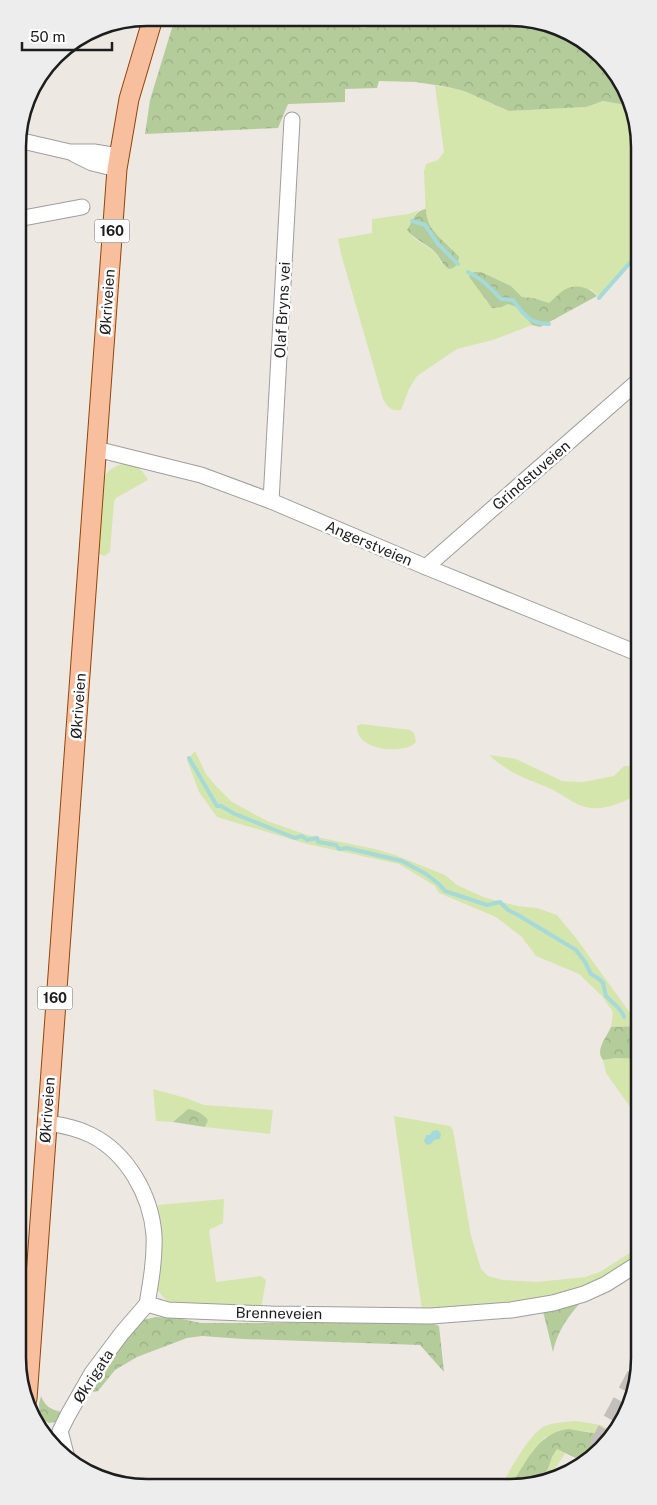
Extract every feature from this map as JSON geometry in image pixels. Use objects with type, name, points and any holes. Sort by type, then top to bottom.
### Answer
[{"type":"main road","name":"Økriveien","points":[[28,1381],[58,953],[75,757],[118,162],[131,90],[150,27]]},
{"type":"street","name":"Olaf Bryns vei","points":[[271,501],[292,120]]},
{"type":"street","points":[[27,142],[70,152],[94,152],[118,162]]},
{"type":"street","points":[[27,217],[82,207]]},
{"type":"street","name":"Grindstuveien","points":[[426,568],[631,389]]},
{"type":"street","name":"Angerstveien","points":[[96,449],[201,475],[271,501],[426,568],[631,650]]},
{"type":"street","points":[[47,1123],[80,1130],[106,1144],[123,1159],[135,1177],[146,1201],[154,1234],[154,1265],[147,1304]]},
{"type":"street","name":"Brenneveien","points":[[147,1304],[168,1310],[271,1314],[430,1316],[511,1310],[552,1303],[584,1294],[606,1284],[630,1269]]},
{"type":"street","name":"Økrigata","points":[[63,1444],[60,1431],[92,1373],[147,1304]]},
{"type":"green space","points":[[353,26],[365,28],[368,26],[510,26],[549,33],[583,51],[606,74],[623,105],[603,101],[586,107],[509,111],[464,91],[448,87],[416,82],[379,81],[377,88],[345,89],[345,102],[288,104],[278,128],[145,134],[150,100],[172,27]]},
{"type":"green space","points":[[435,86],[464,91],[509,111],[586,107],[603,101],[623,105],[630,131],[631,147],[631,264],[600,298],[591,289],[554,299],[549,303],[522,297],[511,286],[493,278],[470,278],[478,286],[486,301],[502,307],[508,304],[519,308],[532,325],[493,340],[457,349],[417,376],[409,389],[401,410],[395,410],[388,407],[383,399],[338,239],[372,233],[372,219],[409,214],[419,210],[409,227],[413,237],[435,252],[442,264],[452,249],[435,234],[426,218],[424,171],[426,164],[438,160],[444,152]]},
{"type":"green space","points":[[426,209],[429,224],[433,230],[459,257],[457,264],[453,268],[449,269],[446,267],[433,250],[407,230],[416,214]]},
{"type":"green space","points":[[474,272],[481,272],[511,286],[522,297],[549,303],[562,291],[577,286],[586,288],[597,296],[540,327],[532,325],[519,308],[508,304],[492,308],[469,276]]},
{"type":"green space","points":[[127,463],[139,469],[148,480],[116,498],[114,502],[110,552],[104,556],[98,553],[103,478],[113,468]]},
{"type":"green space","points":[[361,724],[410,730],[414,733],[416,742],[401,749],[381,748],[364,741],[358,734],[357,726]]},
{"type":"green space","points":[[195,751],[206,774],[232,802],[267,821],[307,835],[395,855],[445,875],[457,885],[483,897],[517,906],[537,908],[557,915],[630,1013],[630,1026],[611,1027],[613,1012],[602,996],[579,974],[536,956],[522,937],[496,917],[439,893],[435,886],[399,864],[307,844],[217,817],[199,792],[187,760]]},
{"type":"green space","points":[[489,755],[516,759],[562,781],[583,782],[614,776],[624,766],[630,766],[630,798],[608,807],[585,807],[554,790],[510,771]]},
{"type":"green space","points":[[630,1026],[630,1059],[603,1060],[600,1052],[611,1027]]},
{"type":"green space","points":[[630,1059],[630,1107],[606,1073],[603,1060]]},
{"type":"green space","points":[[153,1089],[204,1105],[273,1110],[270,1134],[205,1127],[208,1120],[197,1111],[190,1109],[173,1122],[156,1121]]},
{"type":"green space","points":[[188,1109],[196,1111],[208,1120],[205,1127],[173,1122]]},
{"type":"green space","points":[[394,1116],[450,1126],[453,1130],[471,1236],[481,1269],[488,1276],[503,1280],[537,1282],[585,1277],[600,1272],[630,1253],[630,1262],[588,1288],[516,1304],[422,1309]]},
{"type":"green space","points":[[224,1199],[223,1223],[209,1230],[216,1282],[261,1276],[266,1280],[261,1309],[176,1304],[166,1300],[158,1291],[157,1282],[161,1252],[158,1205]]},
{"type":"green space","points":[[580,1303],[563,1326],[553,1352],[543,1311]]},
{"type":"green space","points":[[156,1317],[177,1318],[201,1323],[432,1323],[439,1326],[444,1372],[420,1345],[202,1336],[187,1338],[137,1357],[115,1370],[98,1391],[94,1392],[91,1390],[91,1385],[114,1350],[142,1320]]},
{"type":"green space","points":[[41,1396],[48,1407],[61,1412],[55,1422],[49,1423],[43,1420],[40,1413]]},
{"type":"green space","points":[[576,1421],[601,1425],[608,1429],[602,1437],[585,1431],[545,1437],[515,1479],[505,1479],[533,1436],[545,1426],[560,1422]]},
{"type":"green space","points":[[568,1429],[593,1433],[601,1438],[576,1458],[557,1449],[545,1474],[515,1479],[541,1442],[558,1432]]},
{"type":"green space","points":[[557,1449],[566,1452],[554,1471],[545,1474],[548,1469]]},
{"type":"water","points":[[438,1130],[441,1134],[440,1139],[434,1140],[431,1144],[427,1145],[424,1141],[426,1135],[430,1135],[432,1131]]},
{"type":"waterway","points":[[412,221],[425,225],[438,244],[458,264]]},
{"type":"waterway","points":[[599,298],[631,262]]},
{"type":"waterway","points":[[468,272],[486,284],[501,299],[513,300],[528,318],[549,324]]},
{"type":"waterway","points":[[189,758],[217,806],[221,806],[235,814],[295,838],[302,836],[307,840],[317,838],[318,842],[336,845],[339,849],[347,848],[402,861],[426,874],[445,891],[487,905],[500,902],[508,910],[576,950],[591,974],[603,983],[606,996],[619,1008],[624,1017]]}]
